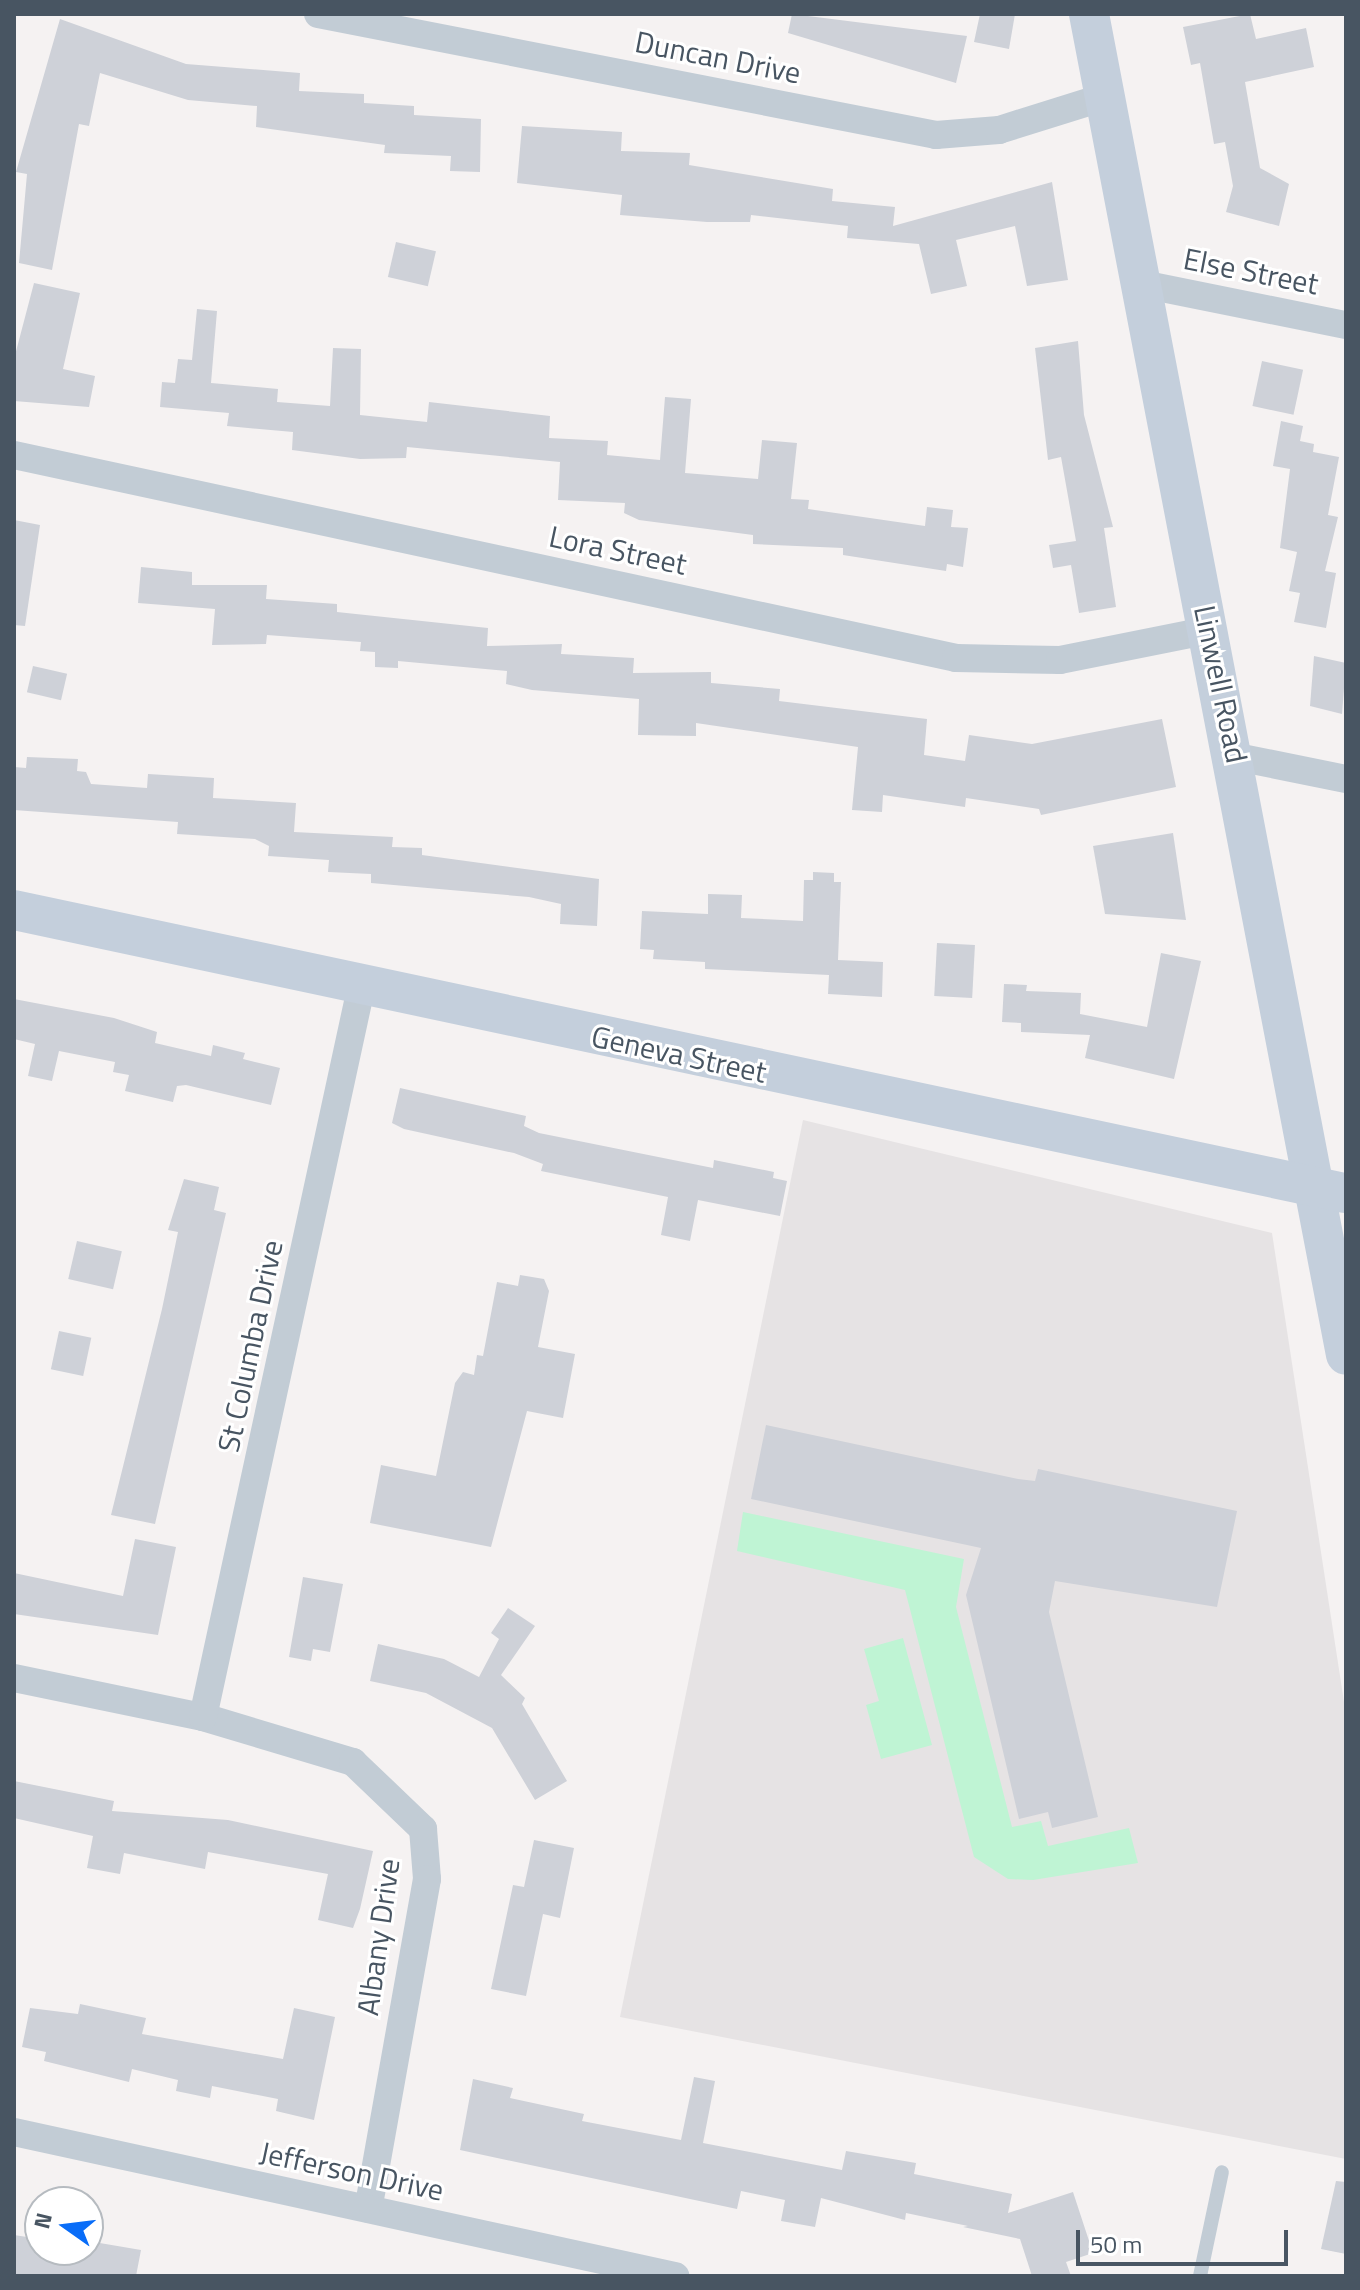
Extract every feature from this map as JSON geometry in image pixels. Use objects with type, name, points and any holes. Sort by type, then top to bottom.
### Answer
[{"type":"main road","name":"Linwell Road","points":[[1089,14],[1210,630],[1333,1191],[1346,1355]]},
{"type":"main road","name":"Geneva Street","points":[[14,910],[361,988],[1333,1191]]},
{"type":"street","name":"Duncan Drive","points":[[318,14],[936,135],[999,130],[1104,97]]},
{"type":"street","name":"Else Street","points":[[1142,284],[1346,325]]},
{"type":"street","name":"Lora Street","points":[[14,455],[956,658],[1060,660],[1210,630]]},
{"type":"street","points":[[1237,757],[1346,779]]},
{"type":"street","name":"St Columba Drive","points":[[203,1717],[361,988]]},
{"type":"street","name":"Albany Drive","points":[[14,1678],[203,1717],[353,1762],[423,1829],[427,1879],[368,2209]]},
{"type":"street","name":"Jefferson Drive","points":[[14,2132],[675,2276]]},
{"type":"lane","points":[[1200,2276],[1222,2172]]},
{"type":"shaded area","points":[[803,1120],[1272,1233],[1346,1715],[1346,2159],[620,2017]]},
{"type":"green space","points":[[743,1512],[964,1559],[956,1607],[1012,1827],[1041,1821],[1048,1846],[1129,1828],[1138,1863],[1033,1880],[1008,1879],[974,1857],[905,1590],[737,1551]]},
{"type":"green space","points":[[903,1638],[932,1745],[881,1759],[866,1705],[879,1701],[864,1649]]},
{"type":"building","points":[[792,14],[967,36],[956,83],[788,33]]},
{"type":"building","points":[[980,14],[1015,14],[1009,49],[974,42]]},
{"type":"building","points":[[1250,14],[1256,39],[1306,28],[1314,67],[1245,82],[1260,168],[1289,184],[1279,226],[1226,212],[1233,186],[1225,142],[1214,144],[1200,63],[1191,65],[1183,27]]},
{"type":"building","points":[[60,19],[186,64],[300,73],[299,91],[364,94],[364,103],[414,106],[414,115],[481,119],[480,172],[450,171],[451,156],[384,153],[385,145],[256,127],[257,106],[188,100],[100,73],[89,126],[79,124],[52,270],[19,263],[27,174],[16,172]]},
{"type":"building","points":[[522,126],[622,132],[621,151],[690,153],[689,165],[833,189],[832,201],[895,207],[893,226],[1052,182],[1068,280],[1027,286],[1015,226],[956,240],[967,286],[931,294],[919,244],[847,238],[848,226],[751,215],[750,222],[707,222],[620,215],[622,195],[517,183]]},
{"type":"building","points":[[396,242],[436,251],[428,286],[388,277]]},
{"type":"building","points":[[34,283],[80,293],[63,369],[95,376],[89,407],[14,401],[14,359]]},
{"type":"building","points":[[197,309],[217,311],[211,383],[278,389],[277,402],[330,406],[333,348],[361,349],[360,415],[427,422],[429,402],[550,416],[549,438],[608,441],[607,455],[660,460],[665,397],[691,399],[685,473],[758,479],[762,440],[797,443],[791,499],[809,500],[808,509],[925,526],[927,507],[953,510],[951,527],[968,528],[963,567],[947,564],[946,571],[843,555],[843,548],[753,544],[753,535],[639,520],[624,513],[625,503],[558,500],[560,462],[407,447],[406,458],[360,459],[292,450],[293,432],[227,426],[229,413],[160,407],[162,382],[175,383],[178,359],[192,360]]},
{"type":"building","points":[[1078,341],[1084,415],[1113,527],[1104,528],[1116,607],[1079,613],[1071,565],[1053,568],[1049,545],[1076,541],[1061,457],[1048,460],[1035,348]]},
{"type":"building","points":[[1262,361],[1303,370],[1294,415],[1252,406]]},
{"type":"building","points":[[1281,421],[1303,426],[1300,441],[1314,444],[1313,452],[1339,457],[1328,515],[1338,517],[1325,571],[1336,573],[1326,628],[1294,622],[1300,593],[1289,591],[1297,552],[1280,548],[1290,469],[1273,466]]},
{"type":"building","points":[[14,520],[40,525],[25,626],[14,625]]},
{"type":"building","points":[[141,567],[192,572],[192,585],[267,585],[266,599],[337,604],[337,612],[488,628],[487,646],[562,644],[561,654],[634,658],[633,673],[711,672],[711,683],[780,689],[779,701],[927,719],[924,755],[965,761],[969,735],[1032,744],[1162,719],[1176,787],[1041,815],[1039,809],[966,798],[965,807],[883,795],[882,812],[852,810],[858,747],[696,723],[696,736],[638,735],[639,699],[532,690],[506,684],[507,671],[398,661],[398,668],[375,667],[375,652],[360,651],[361,642],[267,635],[266,644],[212,645],[215,609],[138,603]]},
{"type":"building","points":[[1314,656],[1346,663],[1342,714],[1310,706]]},
{"type":"building","points":[[33,666],[67,674],[61,700],[27,692]]},
{"type":"building","points":[[27,757],[78,759],[77,771],[86,772],[91,784],[147,788],[148,774],[214,778],[213,798],[296,803],[294,832],[393,837],[392,847],[422,848],[422,855],[599,879],[597,926],[560,924],[561,904],[529,897],[371,883],[371,874],[328,872],[329,860],[268,856],[269,846],[255,839],[177,834],[178,822],[14,810],[14,767],[26,768]]},
{"type":"building","points":[[1173,833],[1186,920],[1105,914],[1093,846]]},
{"type":"building","points":[[813,872],[834,873],[834,882],[841,882],[838,960],[883,962],[882,997],[828,994],[829,975],[705,969],[705,962],[653,959],[654,950],[640,949],[642,911],[708,914],[708,894],[742,895],[741,918],[803,921],[804,880],[813,880]]},
{"type":"building","points":[[937,943],[975,945],[972,998],[934,996]]},
{"type":"building","points":[[1161,953],[1201,961],[1174,1079],[1085,1058],[1090,1035],[1021,1032],[1021,1023],[1002,1022],[1004,984],[1027,985],[1026,991],[1081,993],[1080,1014],[1147,1027]]},
{"type":"building","points":[[14,999],[114,1018],[157,1032],[155,1043],[211,1056],[213,1045],[245,1053],[243,1059],[280,1068],[271,1105],[186,1085],[177,1086],[173,1102],[125,1091],[129,1075],[113,1072],[115,1062],[59,1051],[52,1081],[28,1076],[35,1044],[14,1039]]},
{"type":"building","points":[[400,1088],[526,1116],[524,1126],[539,1133],[713,1168],[714,1160],[774,1172],[773,1178],[787,1181],[780,1216],[698,1200],[690,1241],[661,1235],[668,1197],[541,1171],[543,1164],[514,1153],[404,1129],[392,1123]]},
{"type":"building","points":[[184,1179],[219,1187],[214,1210],[226,1213],[155,1524],[111,1515],[162,1309],[178,1232],[168,1230]]},
{"type":"building","points":[[77,1241],[122,1251],[113,1289],[68,1279]]},
{"type":"building","points":[[520,1275],[544,1279],[549,1291],[538,1347],[575,1354],[563,1418],[527,1411],[491,1547],[370,1523],[381,1465],[436,1476],[455,1383],[463,1372],[474,1375],[477,1355],[483,1356],[497,1282],[518,1286]]},
{"type":"building","points":[[59,1331],[91,1338],[83,1376],[51,1369]]},
{"type":"building","points":[[766,1425],[1018,1479],[1035,1481],[1038,1469],[1237,1511],[1217,1607],[1055,1581],[1049,1612],[1098,1817],[1052,1828],[1048,1812],[1019,1819],[966,1595],[981,1548],[751,1499]]},
{"type":"building","points":[[135,1539],[176,1547],[158,1635],[14,1614],[14,1573],[123,1596]]},
{"type":"building","points":[[303,1577],[343,1584],[330,1652],[313,1649],[311,1661],[289,1657]]},
{"type":"building","points":[[508,1608],[535,1626],[501,1675],[525,1698],[522,1704],[567,1781],[535,1800],[492,1728],[426,1693],[370,1681],[378,1644],[444,1659],[479,1677],[499,1639],[491,1633]]},
{"type":"building","points":[[14,1781],[114,1801],[112,1811],[228,1820],[373,1851],[353,1928],[318,1920],[328,1874],[208,1852],[205,1869],[124,1853],[120,1874],[87,1868],[93,1836],[14,1818]]},
{"type":"building","points":[[534,1840],[574,1848],[560,1918],[543,1914],[526,1996],[491,1989],[513,1885],[524,1887]]},
{"type":"building","points":[[80,2004],[146,2018],[142,2034],[283,2059],[294,2008],[335,2017],[314,2120],[276,2111],[278,2099],[212,2086],[210,2098],[176,2091],[178,2080],[132,2069],[129,2082],[44,2061],[46,2052],[22,2047],[30,2008],[78,2014]]},
{"type":"building","points":[[694,2077],[715,2081],[703,2143],[842,2170],[846,2151],[916,2163],[914,2174],[1012,2194],[1008,2213],[1073,2192],[1093,2253],[1066,2262],[1071,2276],[1032,2276],[1020,2239],[963,2227],[968,2226],[906,2213],[905,2220],[821,2198],[815,2227],[781,2221],[785,2200],[741,2191],[737,2209],[460,2150],[473,2079],[513,2088],[510,2098],[584,2114],[582,2121],[681,2140]]},
{"type":"building","points":[[1336,2181],[1346,2182],[1346,2254],[1321,2249]]},
{"type":"building","points":[[14,2235],[24,2237],[24,2266],[104,2266],[104,2244],[141,2250],[136,2276],[14,2276]]}]
